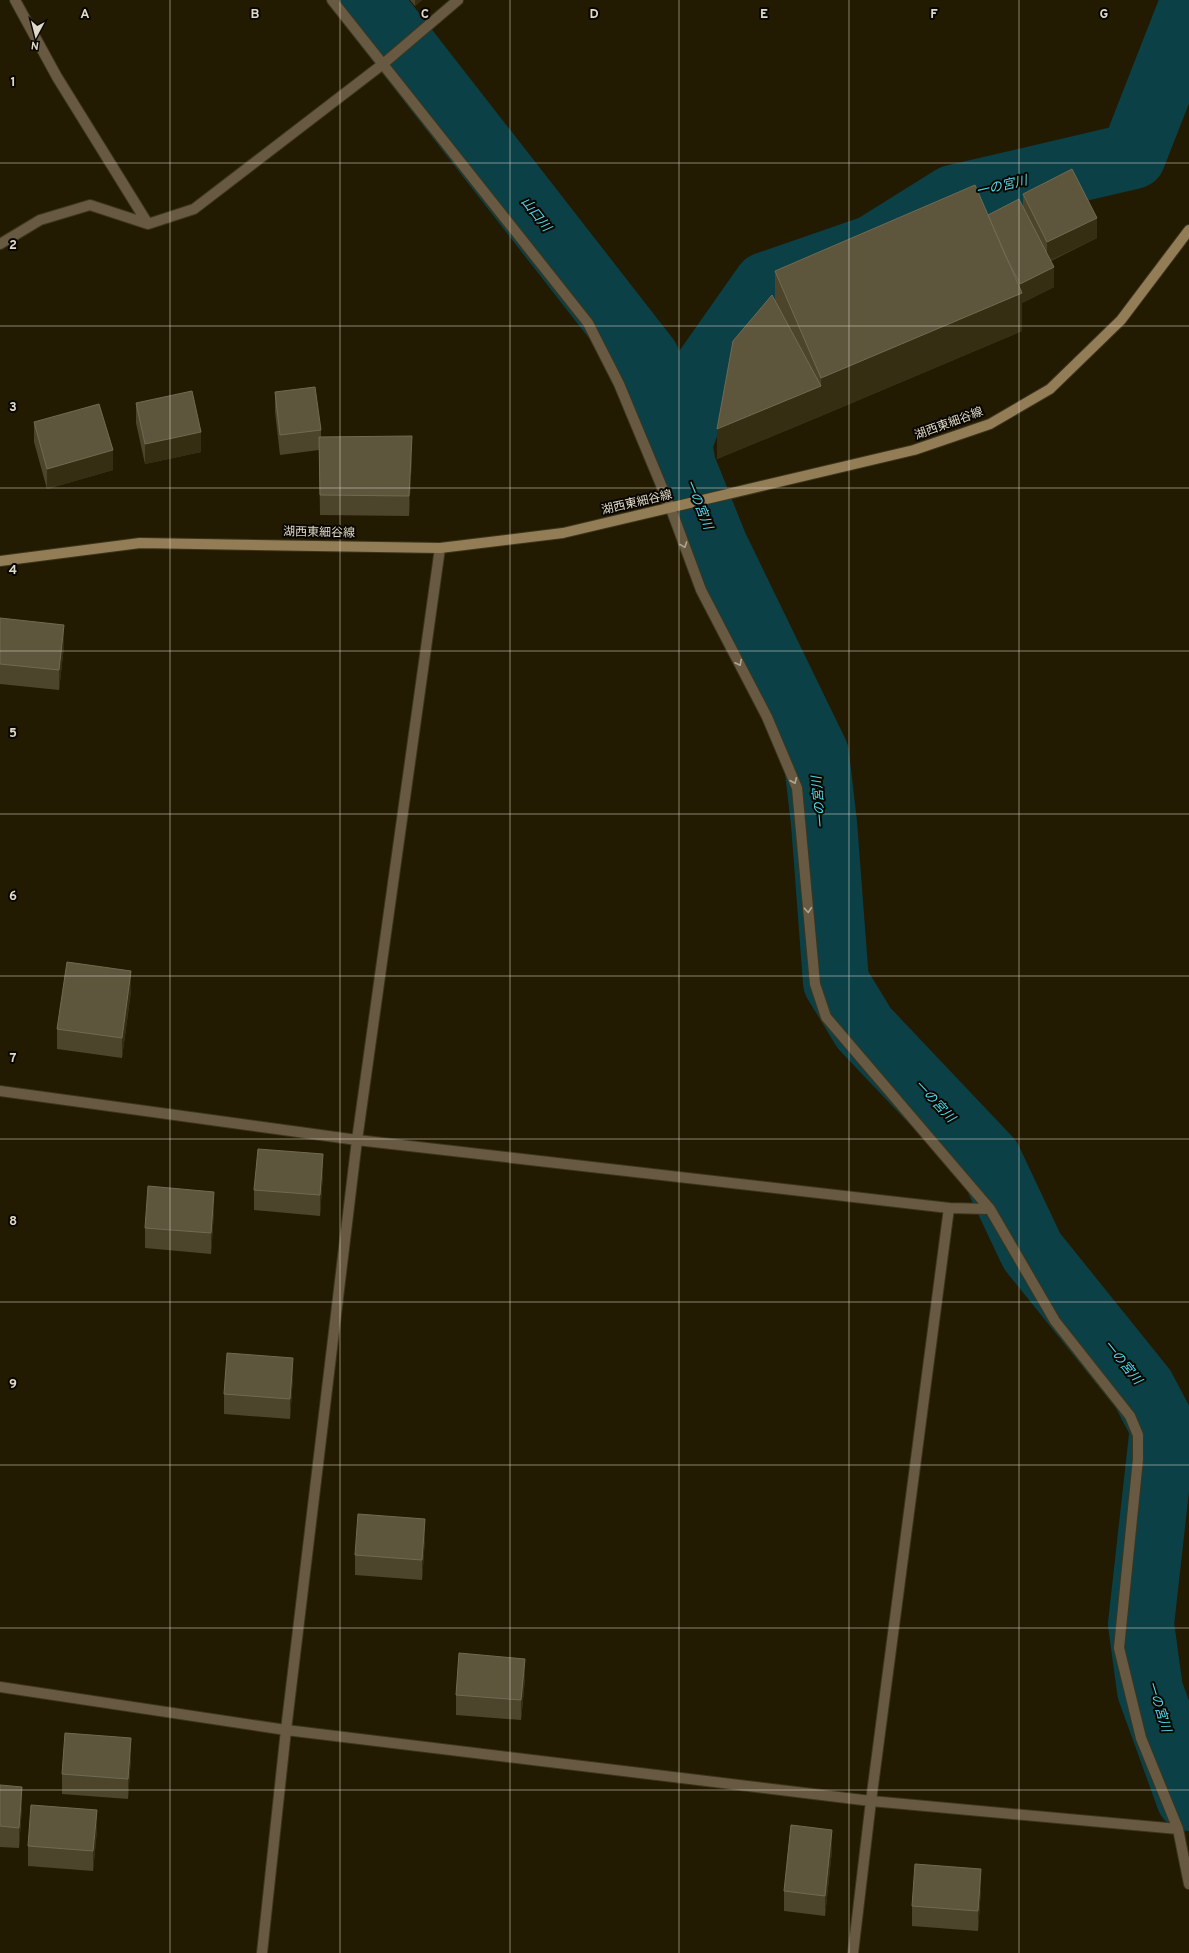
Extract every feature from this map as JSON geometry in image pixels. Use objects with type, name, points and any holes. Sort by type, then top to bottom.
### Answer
[{"type":"main road","name":"湖西東細谷線","points":[[0,561],[140,543],[440,548],[563,533],[676,508],[914,450],[990,424],[1050,389],[1121,320],[1189,230]]},
{"type":"street","points":[[15,0],[57,78],[148,224]]},
{"type":"street","points":[[332,0],[588,323],[619,384],[676,508],[701,590],[767,717],[797,788],[815,984],[826,1017],[990,1210],[1055,1321],[1130,1416],[1138,1435],[1138,1459],[1119,1648],[1141,1738],[1178,1829],[1189,1884]]},
{"type":"street","points":[[0,244],[40,220],[90,205],[148,224],[194,209],[383,64],[422,29],[458,0]]},
{"type":"street","points":[[262,1953],[286,1730],[357,1140],[440,548]]},
{"type":"street","points":[[0,1091],[357,1140],[949,1208],[990,1210]]},
{"type":"street","points":[[853,1953],[871,1801],[949,1208]]},
{"type":"street","points":[[0,1687],[286,1730],[871,1801],[1178,1829]]},
{"type":"building","points":[[1072,169],[1097,218],[1047,242],[1023,194]]},
{"type":"building","points":[[975,185],[1022,293],[821,378],[775,271]]},
{"type":"building","points":[[1019,199],[1054,267],[1020,284],[1006,257],[988,215]]},
{"type":"building","points":[[772,295],[821,386],[717,429],[733,341]]},
{"type":"building","points":[[315,387],[321,430],[280,435],[275,392]]},
{"type":"building","points":[[192,391],[201,432],[145,444],[136,403]]},
{"type":"building","points":[[99,404],[113,450],[47,469],[34,422]]},
{"type":"building","points":[[412,436],[409,496],[320,495],[319,437]]},
{"type":"building","points":[[0,618],[64,625],[59,670],[0,664]]},
{"type":"building","points":[[67,962],[131,971],[122,1038],[57,1029]]},
{"type":"building","points":[[258,1149],[323,1154],[320,1195],[254,1190]]},
{"type":"building","points":[[148,1186],[214,1192],[211,1233],[145,1228]]},
{"type":"building","points":[[227,1353],[293,1358],[290,1399],[224,1394]]},
{"type":"building","points":[[358,1514],[425,1519],[422,1560],[355,1555]]},
{"type":"building","points":[[459,1653],[525,1659],[521,1700],[456,1695]]},
{"type":"building","points":[[65,1733],[131,1738],[128,1779],[62,1774]]},
{"type":"building","points":[[0,1785],[22,1787],[19,1828],[0,1826]]},
{"type":"building","points":[[31,1805],[97,1810],[93,1851],[28,1846]]},
{"type":"building","points":[[791,1825],[832,1830],[825,1896],[784,1891]]},
{"type":"building","points":[[915,1864],[981,1869],[978,1911],[912,1906]]},
{"type":"waterway","name":"一の宮川","points":[[367,0],[647,359],[679,444],[683,466],[715,546],[816,754],[824,823],[836,982],[864,1028],[989,1160],[1032,1251],[1143,1389],[1163,1427],[1141,1624],[1150,1690],[1189,1798]]},
{"type":"waterway","name":"一の宮川","points":[[679,444],[707,369],[766,285],[873,248],[953,198],[1133,156],[1189,13]]},
{"type":"water label","name":"山口川","points":[[535,215]]}]
